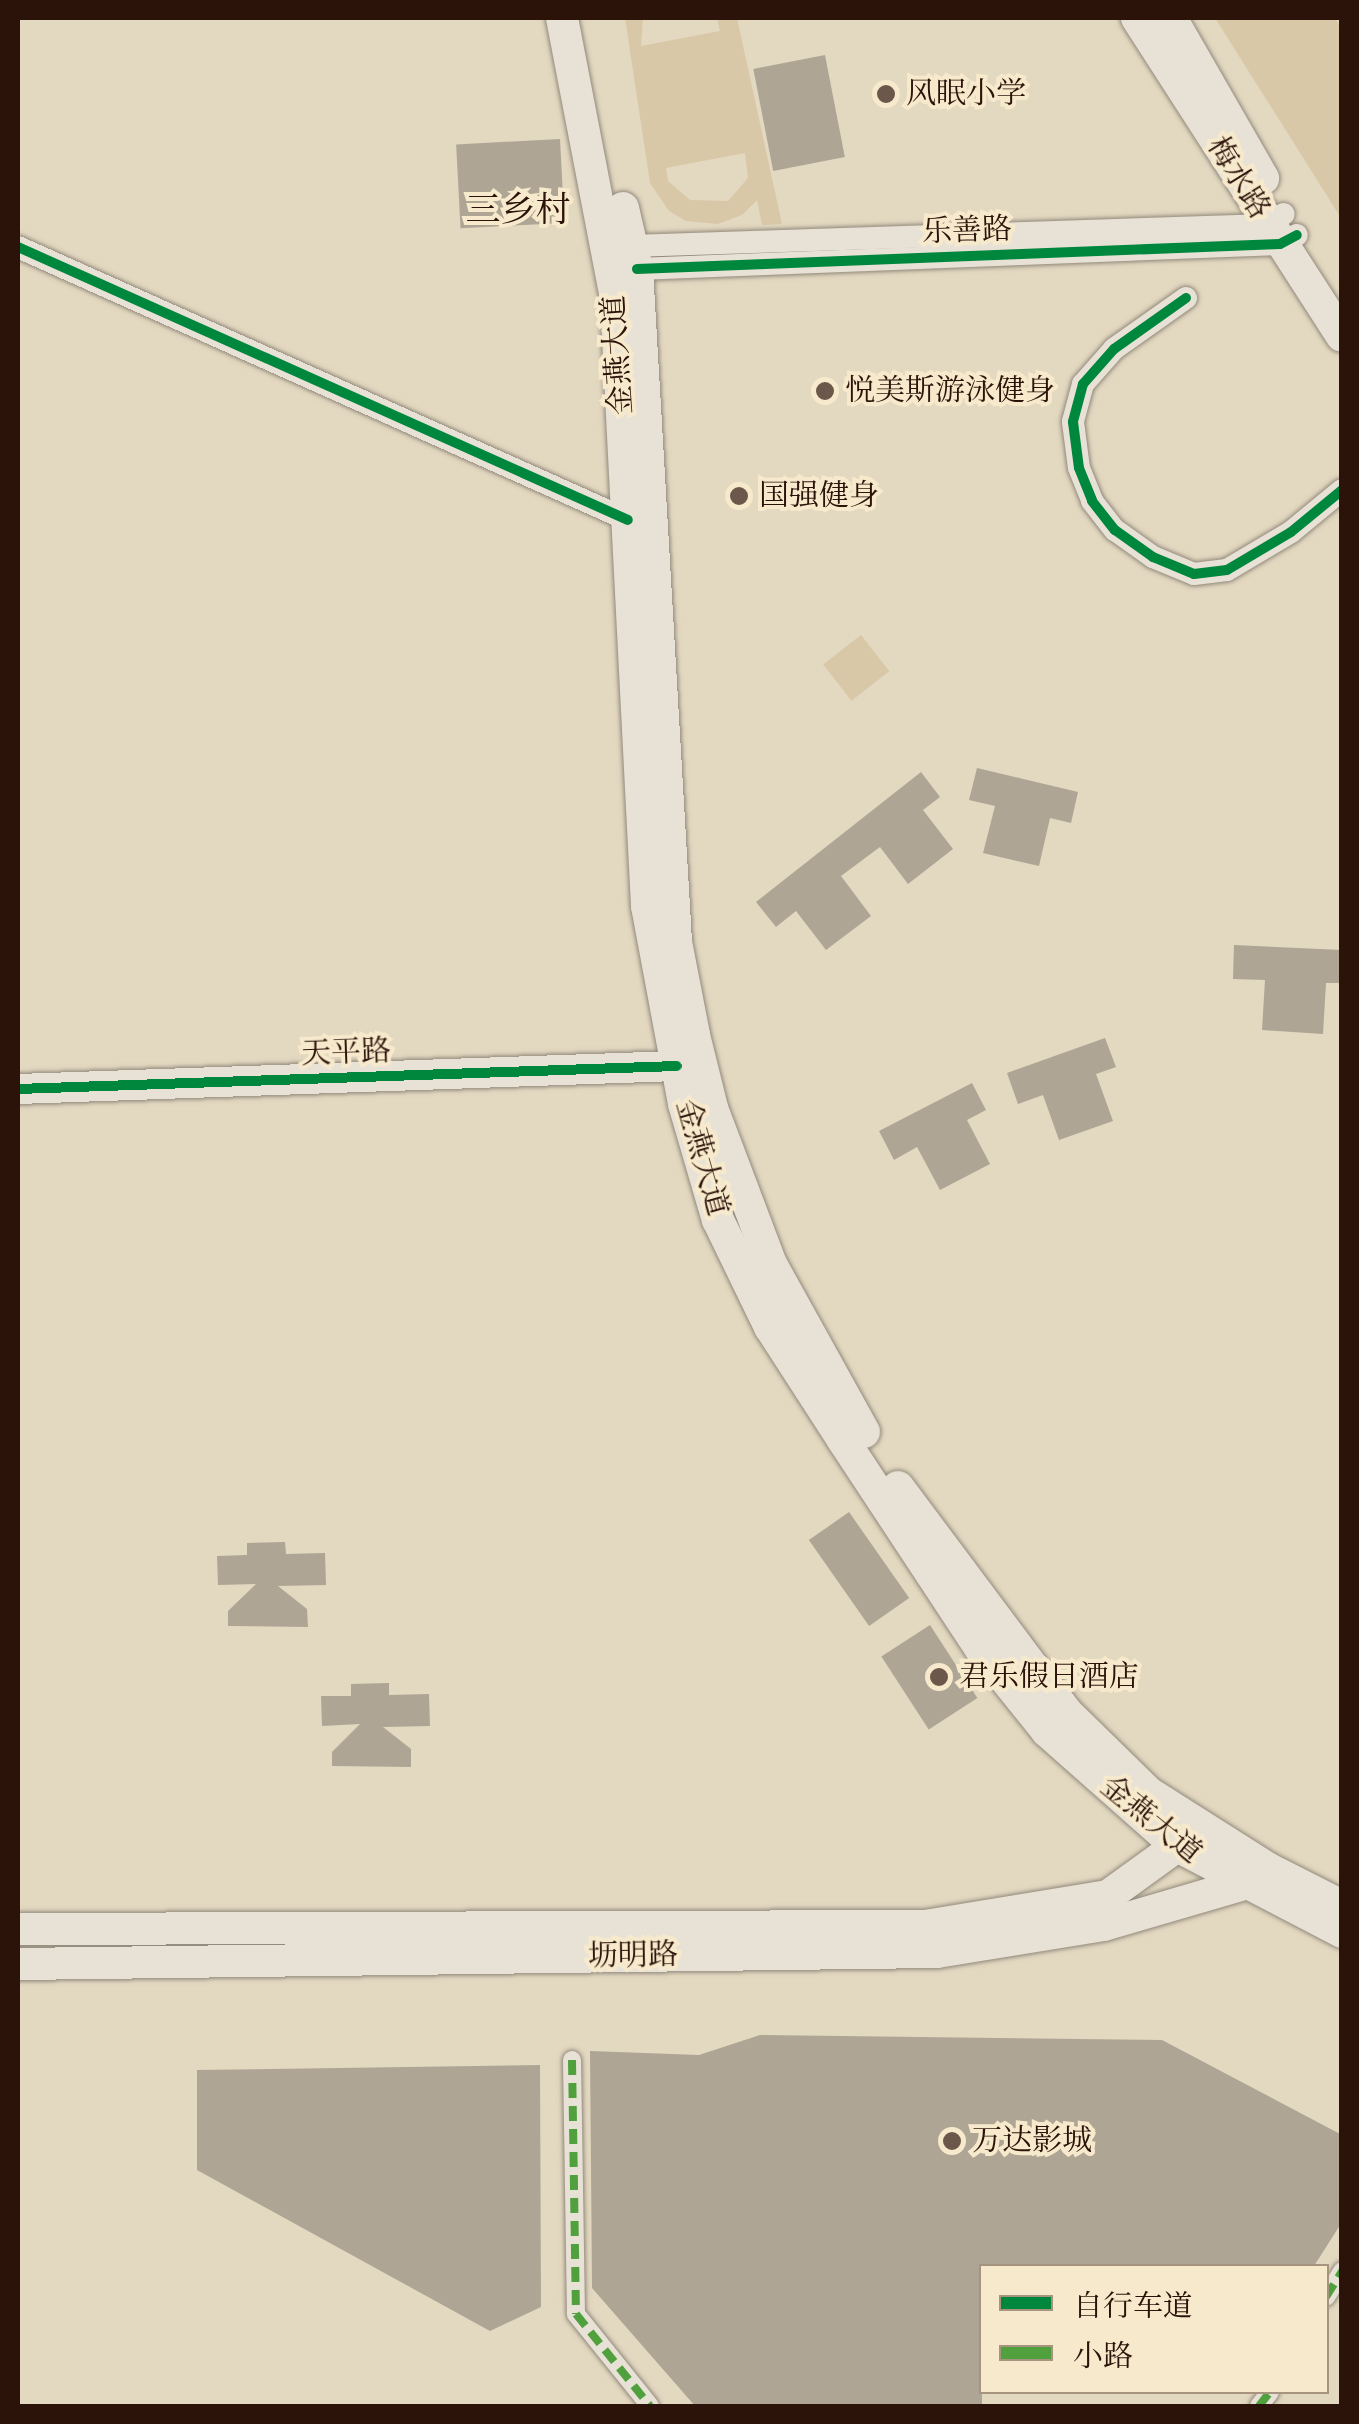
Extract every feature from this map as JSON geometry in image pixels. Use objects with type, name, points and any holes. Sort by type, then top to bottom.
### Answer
[{"type":"main road","name":"金燕大道","points":[[562,18],[616,298],[647,906],[676,1066],[718,1220],[770,1327],[981,1649],[1048,1732],[1177,1846],[1241,1885],[1342,1932]]},
{"type":"main road","name":"金燕大道","points":[[580,18],[634,258],[676,942],[712,1108],[771,1264],[895,1483],[1068,1714],[1149,1793],[1267,1868],[1342,1906]]},
{"type":"main road","name":"梅水路","points":[[1137,18],[1282,230],[1342,305]]},
{"type":"main road","name":"梅水路","points":[[1171,18],[1342,336]]},
{"type":"main road","name":"坜明路","points":[[18,1929],[925,1926],[1108,1896],[1177,1846]]},
{"type":"main road","name":"坜明路","points":[[18,1964],[936,1952],[1104,1925],[1241,1885]]},
{"type":"street","name":"乐善路","points":[[634,258],[1282,230]]},
{"type":"street","points":[[18,247],[628,520]]},
{"type":"street","points":[[1186,298],[1114,350],[1083,384],[1073,422],[1079,468],[1092,501],[1115,530],[1153,557],[1194,574],[1227,570],[1291,532],[1342,490]]},
{"type":"street","name":"天平路","points":[[18,1089],[676,1066]]},
{"type":"street","points":[[572,2060],[576,2314],[650,2406]]},
{"type":"shaded area","points":[[625,18],[643,18],[641,46],[720,31],[717,18],[737,18],[782,224],[762,225],[757,200],[742,215],[718,224],[686,221],[669,211],[650,183]],"holes":[[[745,153],[748,178],[728,201],[690,200],[668,181],[666,168]]]},
{"type":"shaded area","points":[[1215,18],[1335,18],[1342,30],[1341,218]]},
{"type":"shaded area","points":[[861,635],[889,671],[851,701],[823,665]]},
{"type":"building","points":[[825,55],[845,157],[773,171],[753,69]]},
{"type":"building","points":[[560,139],[564,223],[461,228],[456,144]]},
{"type":"building","points":[[977,768],[1078,792],[1071,823],[1050,818],[1039,866],[983,853],[995,806],[969,800]]},
{"type":"building","points":[[921,772],[940,797],[923,810],[953,849],[908,884],[880,847],[841,876],[871,916],[826,950],[796,911],[776,927],[756,902]]},
{"type":"building","points":[[1234,945],[1342,950],[1342,983],[1326,983],[1323,1034],[1262,1030],[1265,980],[1233,979]]},
{"type":"building","points":[[1105,1038],[1116,1067],[1096,1074],[1113,1121],[1059,1140],[1043,1095],[1018,1104],[1007,1073]]},
{"type":"building","points":[[972,1083],[986,1110],[967,1120],[990,1164],[940,1190],[917,1147],[894,1160],[879,1131]]},
{"type":"building","points":[[849,1512],[909,1598],[869,1626],[809,1540]]},
{"type":"building","points":[[285,1542],[286,1554],[325,1553],[326,1585],[278,1586],[307,1609],[308,1627],[228,1626],[228,1611],[256,1584],[218,1585],[217,1556],[247,1555],[247,1543]]},
{"type":"building","points":[[930,1625],[977,1698],[929,1730],[881,1657]]},
{"type":"building","points":[[389,1683],[389,1695],[429,1694],[430,1726],[383,1727],[411,1749],[411,1767],[332,1766],[332,1752],[360,1724],[322,1726],[321,1696],[351,1696],[351,1684]]},
{"type":"building","points":[[760,2035],[1162,2040],[1342,2135],[1342,2222],[1315,2264],[979,2264],[982,2406],[695,2406],[592,2288],[590,2051],[699,2055]]},
{"type":"building","points":[[540,2065],[541,2307],[490,2331],[197,2170],[197,2070]]},
{"type":"marked path","points":[[572,2060],[576,2314],[650,2406]]},
{"type":"marked path","points":[[1329,2292],[1342,2271]]},
{"type":"marked path","points":[[1259,2406],[1268,2394]]},
{"type":"cycle path","points":[[637,269],[1280,244],[1297,235]]},
{"type":"cycle path","points":[[18,247],[628,520]]},
{"type":"cycle path","points":[[1186,298],[1114,349],[1083,384],[1073,422],[1079,468],[1092,501],[1115,530],[1153,557],[1194,574],[1227,570],[1291,532],[1342,490]]},
{"type":"cycle path","points":[[18,1089],[677,1066]]},
{"type":"place","name":"风眠小学","points":[[886,94]]},
{"type":"place","name":"悦美斯游泳健身","points":[[825,391]]},
{"type":"place","name":"国强健身","points":[[739,496]]},
{"type":"place","name":"君乐假日酒店","points":[[939,1677]]},
{"type":"place","name":"万达影城","points":[[952,2141]]},
{"type":"district","name":"三乡村","points":[[518,210]]}]
